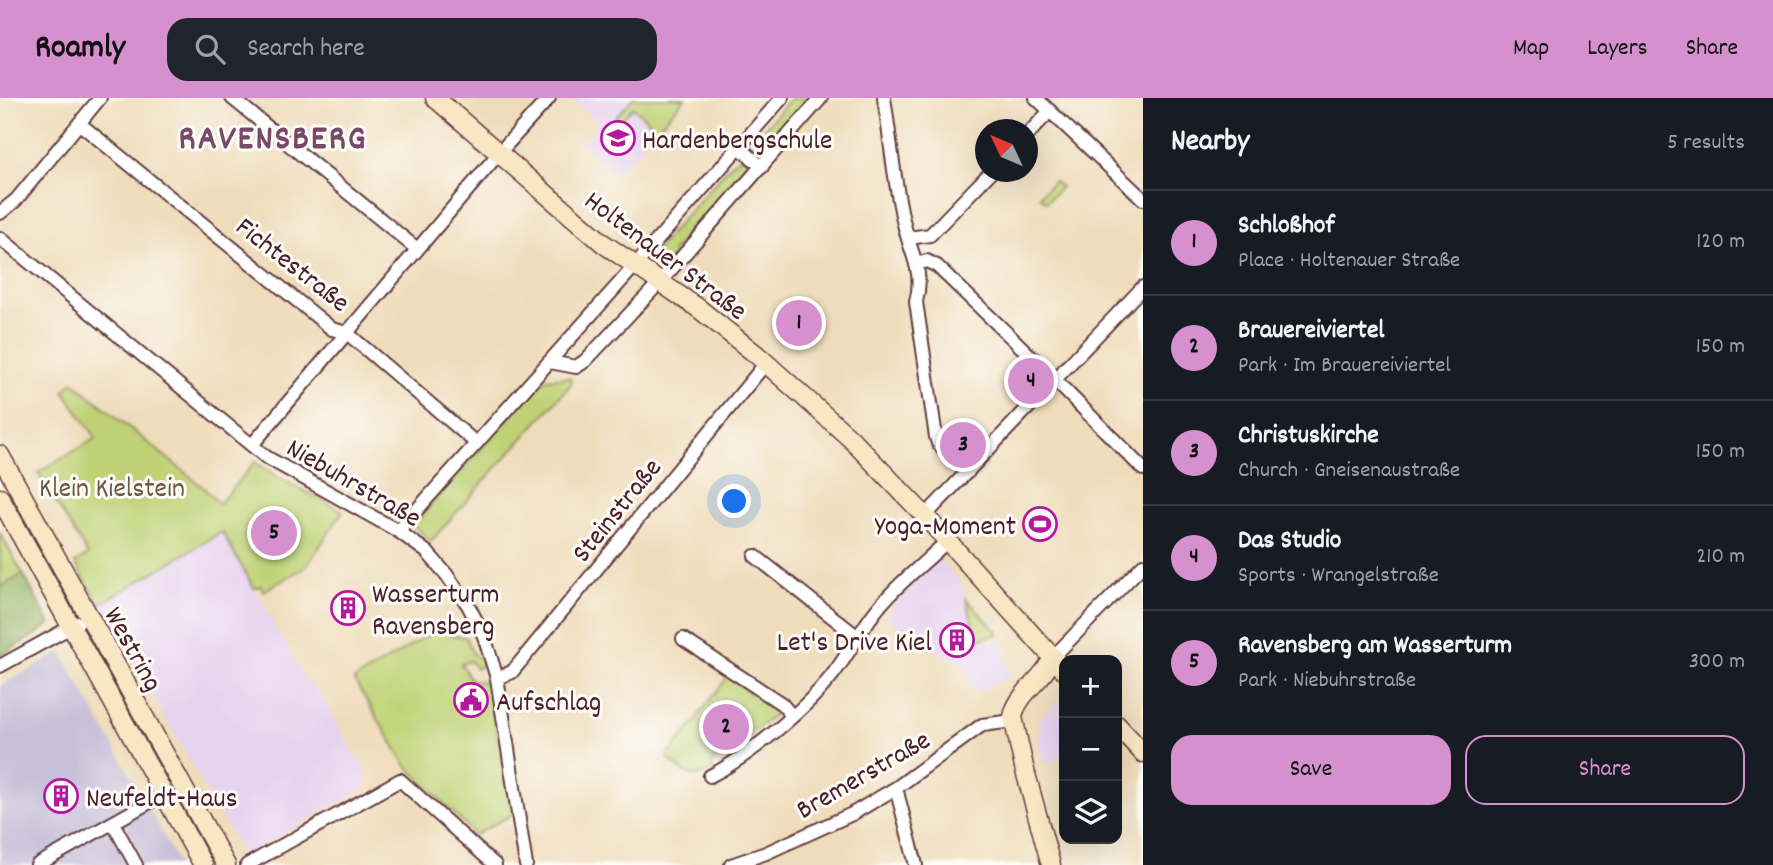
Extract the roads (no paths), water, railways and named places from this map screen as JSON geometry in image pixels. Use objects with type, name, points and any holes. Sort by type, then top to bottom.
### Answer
[{"type":"main road","name":"Holtenauer Straße","points":[[435,98],[594,235],[698,308],[766,363],[850,438],[925,516],[1059,664]]},
{"type":"main road","name":"Westring","points":[[0,455],[164,794],[203,865]]},
{"type":"main road","name":"Westring","points":[[0,498],[80,622],[226,865]]},
{"type":"main road","points":[[1051,865],[1016,711],[1025,694],[1059,664]]},
{"type":"main road","points":[[1122,731],[1143,754]]},
{"type":"street","points":[[0,212],[16,200],[100,98]]},
{"type":"street","points":[[232,98],[418,249]]},
{"type":"street","points":[[252,446],[499,153],[549,98]]},
{"type":"street","points":[[398,531],[782,98]]},
{"type":"street","points":[[550,362],[568,367],[579,365],[660,282],[821,98]]},
{"type":"street","points":[[884,98],[908,238],[920,286],[916,302],[936,436],[938,443],[968,472]]},
{"type":"street","points":[[1036,98],[1143,199]]},
{"type":"street","points":[[1038,123],[1050,111]]},
{"type":"street","name":"Fichtestraße","points":[[80,124],[332,329],[347,333],[477,443]]},
{"type":"street","points":[[738,146],[762,167]]},
{"type":"street","points":[[908,238],[930,235],[981,182]]},
{"type":"street","name":"Niebuhrstraße","points":[[0,238],[266,457],[398,531],[427,552],[468,605],[484,636],[497,678],[526,865]]},
{"type":"street","points":[[916,264],[928,261],[937,266],[1143,469]]},
{"type":"street","points":[[925,516],[1143,287]]},
{"type":"street","name":"Steinstraße","points":[[497,678],[512,672],[766,363]]},
{"type":"street","points":[[710,776],[726,767],[792,716],[829,680],[884,601],[947,541]]},
{"type":"street","points":[[755,556],[859,638]]},
{"type":"street","points":[[1067,655],[1143,565]]},
{"type":"street","points":[[0,666],[80,622]]},
{"type":"street","points":[[683,639],[782,704],[792,716]]},
{"type":"street","name":"Bremerstraße","points":[[731,865],[768,859],[852,814],[896,788],[982,725],[1016,711]]},
{"type":"street","points":[[247,865],[400,780],[495,865]]},
{"type":"street","points":[[896,788],[916,865]]},
{"type":"street","points":[[37,865],[164,794]]},
{"type":"street","points":[[113,823],[136,865]]},
{"type":"place","name":"Hardenbergschule","points":[[618,138]]},
{"type":"place","name":"Schloßhof","points":[[799,323]]},
{"type":"place","name":"Das Studio","points":[[1031,381]]},
{"type":"place","name":"Christuskirche","points":[[963,445]]},
{"type":"place","name":"Yoga-Moment","points":[[1040,524]]},
{"type":"place","name":"Ravensberg am Wasserturm","points":[[274,533]]},
{"type":"place","name":"Wasserturm Ravensberg","points":[[348,608]]},
{"type":"place","name":"Let's Drive Kiel","points":[[957,640]]},
{"type":"place","name":"Aufschlag","points":[[471,700]]},
{"type":"place","name":"Brauereiviertel","points":[[726,727]]},
{"type":"place","name":"Neufeldt-Haus","points":[[61,796]]},
{"type":"district","name":"RAVENSBERG","points":[[273,136]]},
{"type":"park label","name":"Klein Kielstein","points":[[112,486]]}]
